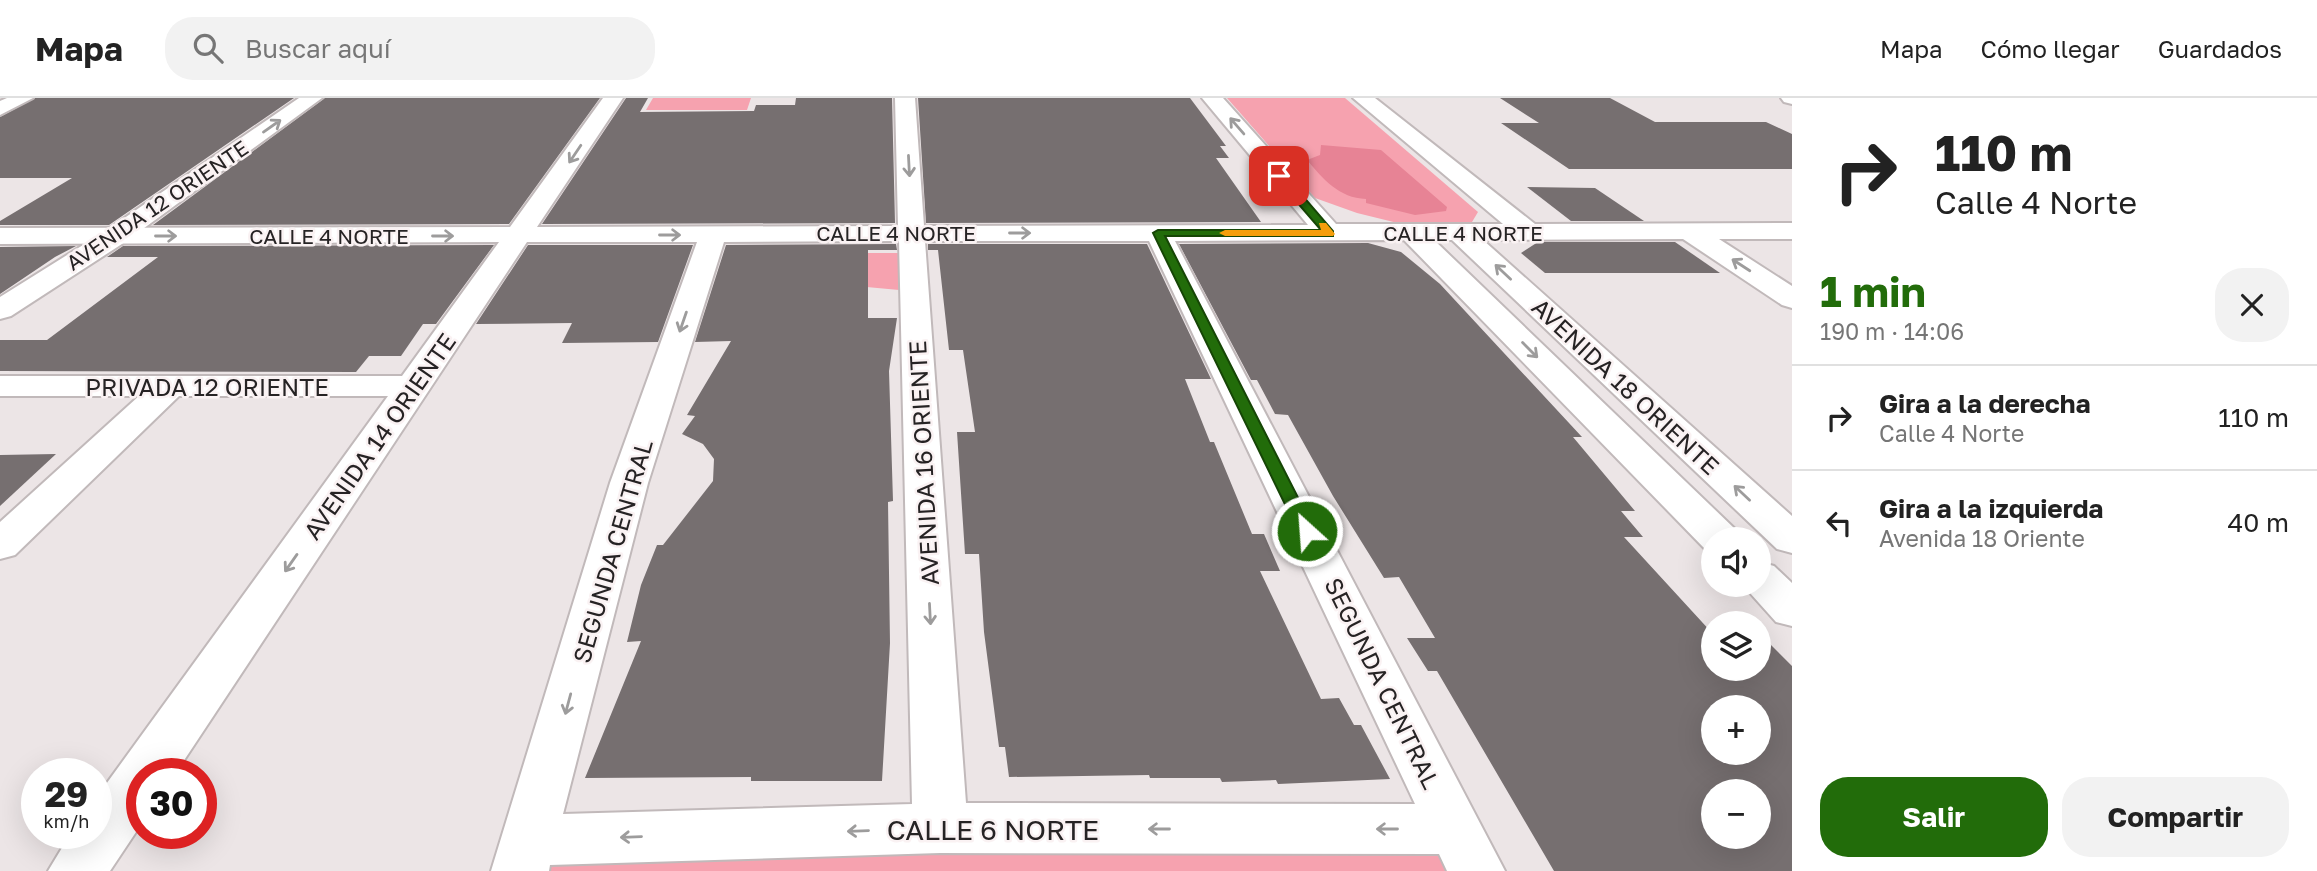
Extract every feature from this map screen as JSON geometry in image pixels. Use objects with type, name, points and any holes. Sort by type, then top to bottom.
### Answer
[{"type":"street","points":[[0,109],[23,98]]},
{"type":"street","name":"AVENIDA 12 ORIENTE","points":[[0,310],[116,236],[312,98]]},
{"type":"street","name":"AVENIDA 14 ORIENTE","points":[[156,758],[613,98]]},
{"type":"street","name":"AVENIDA 16 ORIENTE","points":[[905,98],[940,828]]},
{"type":"street","points":[[1212,98],[1330,234]]},
{"type":"street","points":[[1363,98],[1531,233]]},
{"type":"street","name":"CALLE 4 NORTE","points":[[0,236],[1792,231]]},
{"type":"street","points":[[1690,232],[1792,299]]},
{"type":"street","name":"SEGUNDA CENTRAL","points":[[1158,233],[1465,850]]},
{"type":"street","name":"AVENIDA 18 ORIENTE","points":[[1412,233],[1708,527]]},
{"type":"street","name":"AVENIDA 18 ORIENTE","points":[[1460,233],[1792,539]]},
{"type":"street","name":"SEGUNDA CENTRAL","points":[[525,856],[629,483],[713,234]]},
{"type":"street","name":"PRIVADA 12 ORIENTE","points":[[0,386],[414,386]]},
{"type":"street","points":[[0,545],[170,386]]},
{"type":"street","points":[[1771,589],[1792,610]]},
{"type":"street","points":[[77,871],[126,801]]},
{"type":"street","name":"CALLE 6 NORTE","points":[[525,856],[940,828],[1465,850]]},
{"type":"shaded area","points":[[653,98],[751,98],[747,110],[646,110]]},
{"type":"shaded area","points":[[1227,98],[1345,98],[1478,212],[1472,222],[1426,230],[1357,213],[1315,198]]},
{"type":"shaded area","points":[[1321,145],[1381,150],[1447,207],[1446,211],[1415,215],[1366,203],[1366,199],[1340,191],[1307,160],[1320,155]]},
{"type":"shaded area","points":[[815,253],[899,253],[899,290],[845,285]]},
{"type":"shaded area","points":[[554,846],[1438,847],[1450,871],[547,871]]},
{"type":"building","points":[[35,98],[294,98],[109,225],[0,225],[0,221],[72,178],[0,178],[0,117]]},
{"type":"building","points":[[325,98],[600,98],[509,224],[153,225]]},
{"type":"building","points":[[626,98],[648,98],[640,112],[754,111],[756,105],[795,105],[796,98],[892,98],[895,223],[542,224]]},
{"type":"building","points":[[918,98],[1190,98],[1226,146],[1220,146],[1229,158],[1216,158],[1261,222],[926,223]]},
{"type":"building","points":[[1500,98],[1610,98],[1655,122],[1766,122],[1792,134],[1792,169],[1569,169],[1501,123],[1539,123]]},
{"type":"building","points":[[1527,187],[1595,188],[1644,221],[1571,221]]},
{"type":"building","points":[[1538,242],[1675,242],[1720,273],[1545,273],[1521,253]]},
{"type":"building","points":[[1368,243],[1401,252],[1440,284],[1582,437],[1573,437],[1635,511],[1621,511],[1643,537],[1624,537],[1701,621],[1701,681],[1771,681],[1771,645],[1792,666],[1792,871],[1554,871],[1437,671],[1428,671],[1407,638],[1435,638],[1399,577],[1384,578],[1333,496],[1288,415],[1275,414],[1257,380],[1251,380],[1179,244]]},
{"type":"building","points":[[896,244],[897,250],[868,250],[868,318],[897,318],[889,371],[893,501],[888,502],[890,643],[882,781],[751,781],[751,777],[585,778],[641,641],[627,642],[641,585],[657,545],[663,545],[713,481],[714,459],[703,444],[682,434],[695,416],[687,415],[731,341],[695,342],[726,245]]},
{"type":"building","points":[[928,244],[1147,244],[1211,379],[1185,379],[1210,442],[1214,442],[1252,534],[1264,534],[1280,571],[1260,571],[1321,699],[1339,698],[1354,725],[1361,725],[1390,779],[1278,784],[1276,780],[1222,782],[1220,778],[1150,778],[1149,775],[1009,777],[1005,747],[999,747],[984,632],[979,554],[965,554],[957,432],[975,432],[963,350],[949,350],[938,250],[928,250]]},
{"type":"building","points":[[494,245],[436,324],[423,324],[401,356],[369,356],[356,372],[0,371],[0,340],[47,340],[158,257],[107,257],[123,246]]},
{"type":"building","points":[[528,245],[693,245],[658,342],[562,343],[572,323],[476,324]]},
{"type":"building","points":[[76,246],[55,257],[0,294],[0,247]]},
{"type":"building","points":[[56,454],[0,506],[0,455]]},
{"type":"slow traffic","points":[[1225,233],[1330,234],[1322,225]]},
{"type":"route","points":[[1279,176],[1330,234],[1158,233],[1307,531]]}]
